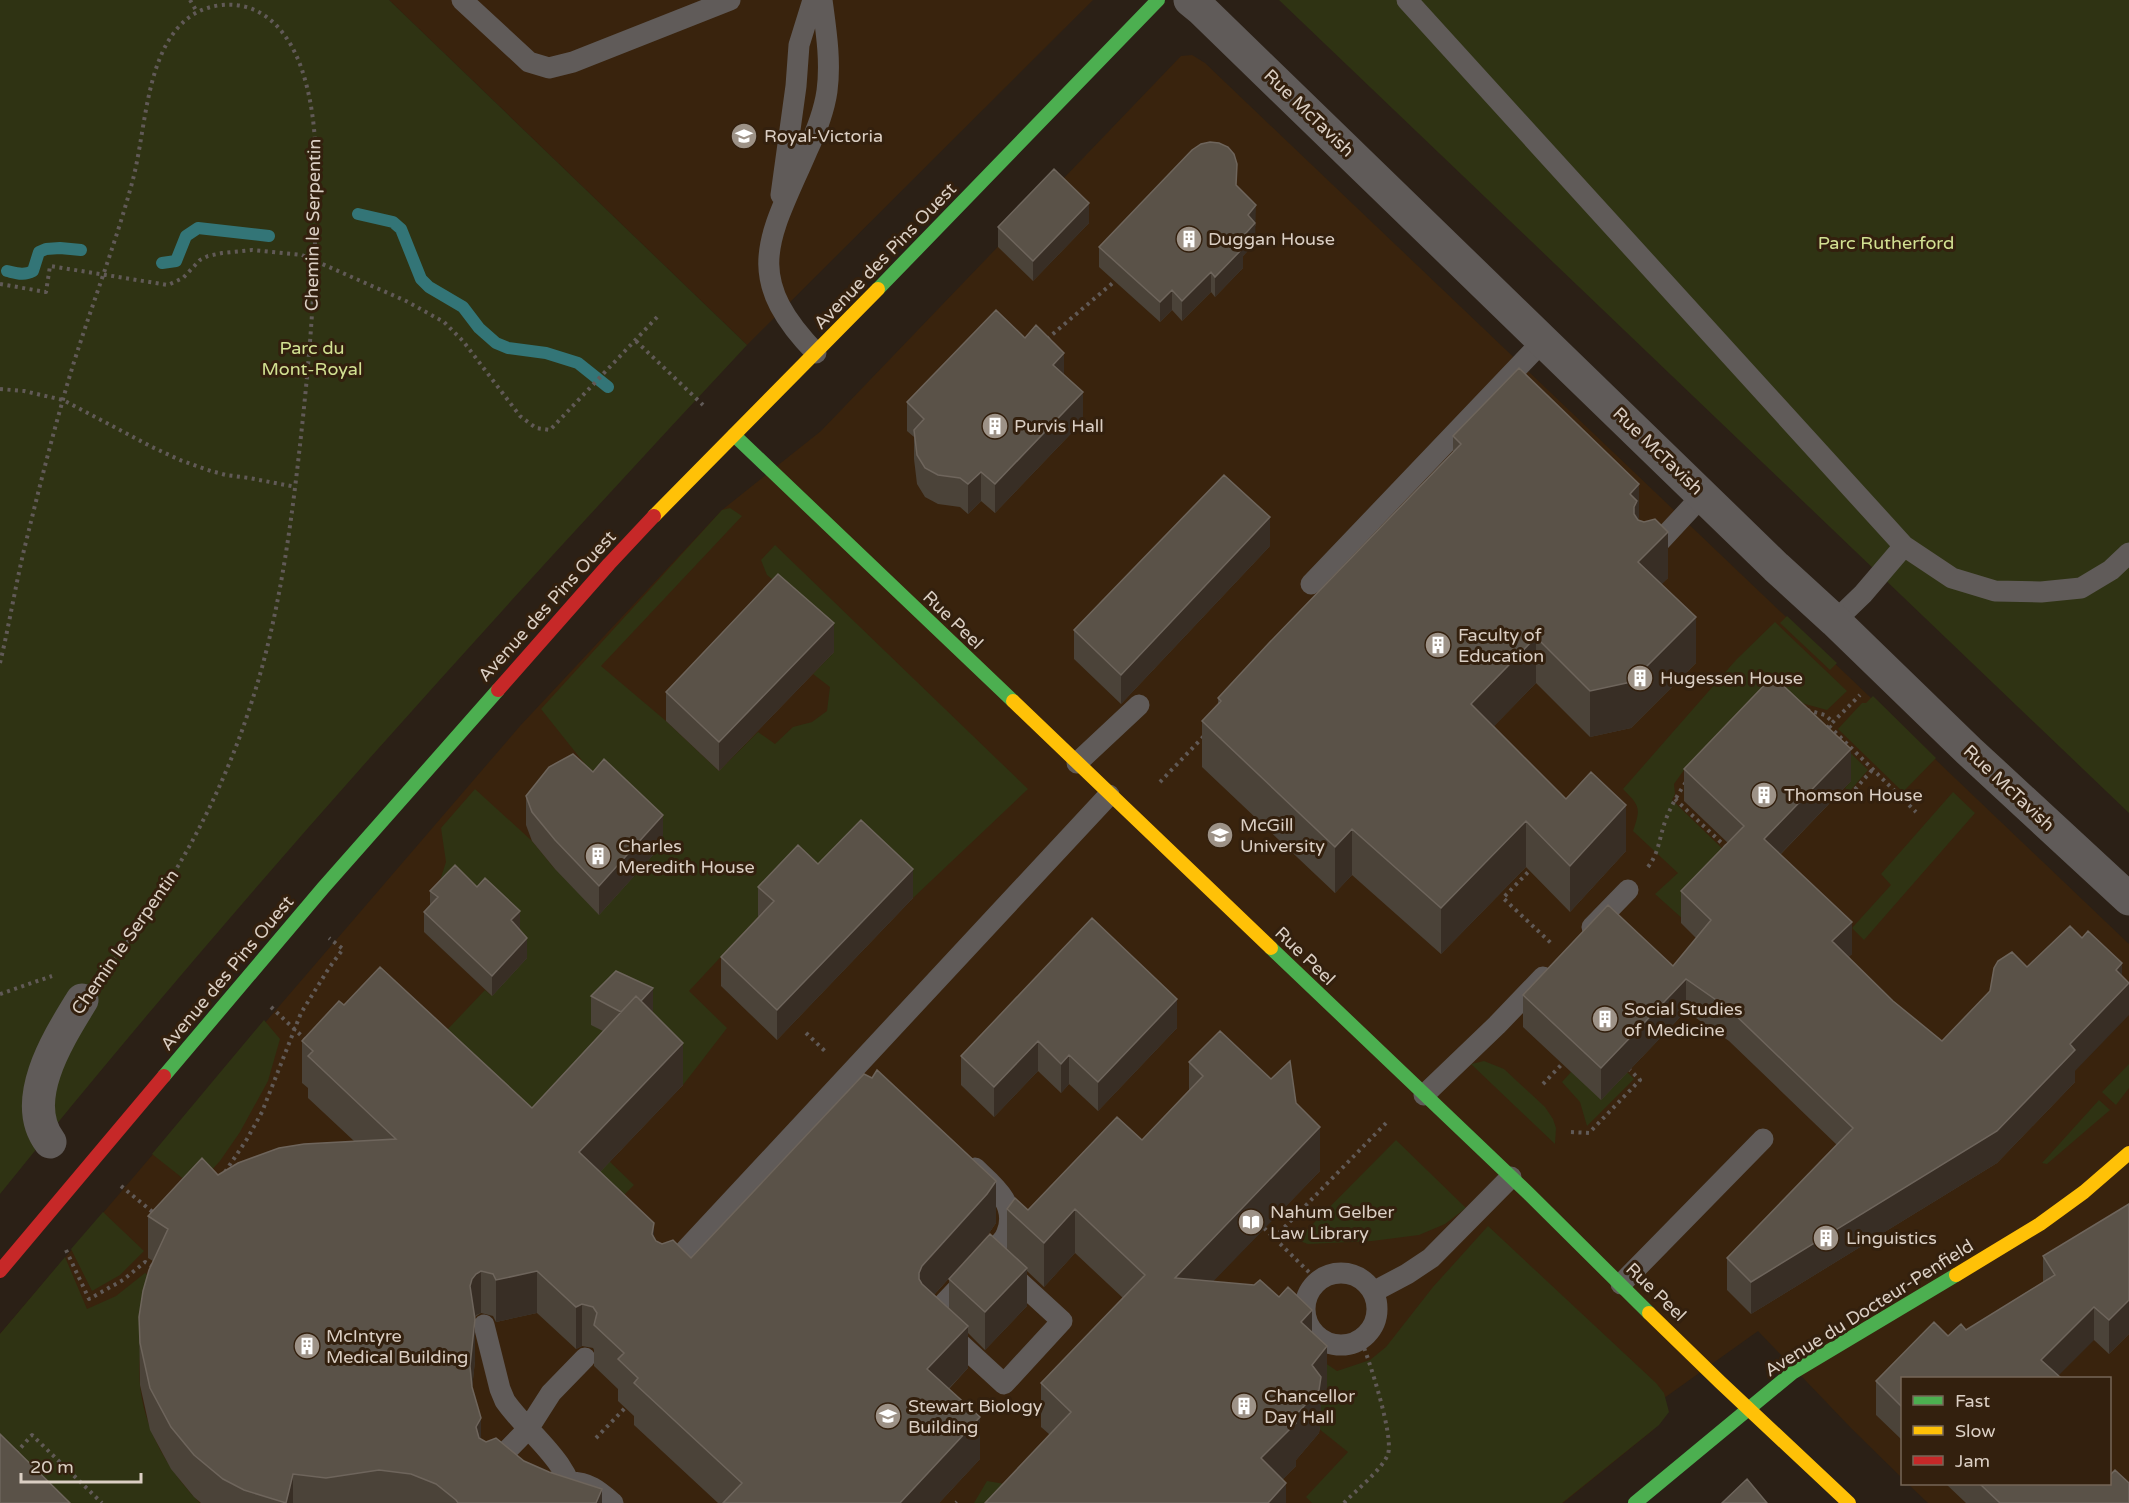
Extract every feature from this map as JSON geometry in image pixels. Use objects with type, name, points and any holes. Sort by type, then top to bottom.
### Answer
[{"type":"main road","name":"Avenue des Pins Ouest","points":[[0,1271],[323,888],[609,564],[693,474],[816,353],[1158,0]]},
{"type":"main road","name":"Rue Peel","points":[[734,435],[1511,1178],[1747,1408],[1849,1503]]},
{"type":"main road","name":"Avenue du Docteur-Penfield","points":[[1635,1503],[1747,1408],[1806,1364],[2040,1224],[2084,1192],[2129,1153]]},
{"type":"street","name":"Rue McTavish","points":[[1190,0],[1544,340],[1776,567],[1969,751],[2129,899]]},
{"type":"street","name":"Chemin le Serpentin","points":[[50,1142],[39,1119],[40,1087],[49,1058],[82,1000]]},
{"type":"lane","points":[[462,0],[529,62],[549,68],[573,62],[730,0]]},
{"type":"lane","points":[[813,0],[799,45],[796,86],[778,219],[768,259],[772,289],[785,315],[816,353]]},
{"type":"lane","points":[[778,219],[819,124],[827,91],[828,48],[822,0]]},
{"type":"lane","points":[[1407,0],[1904,546],[1952,578],[1995,591],[2041,592],[2081,588],[2111,570],[2129,553]]},
{"type":"lane","points":[[1311,584],[1544,340]]},
{"type":"lane","points":[[1646,556],[1703,495]]},
{"type":"lane","points":[[1835,621],[1863,594],[1904,546]]},
{"type":"lane","points":[[1077,763],[1139,705]]},
{"type":"lane","points":[[664,1274],[868,1067],[1109,795]]},
{"type":"lane","points":[[1580,939],[1628,890]]},
{"type":"lane","points":[[1424,1095],[1497,1025],[1554,954]]},
{"type":"lane","points":[[1621,1284],[1763,1139]]},
{"type":"lane","points":[[958,1152],[993,1184],[1009,1208],[1010,1218],[1007,1234],[932,1317],[1004,1384],[1062,1321],[989,1254]]},
{"type":"lane","points":[[1373,1292],[1431,1258],[1511,1178]]},
{"type":"lane","points":[[1332,1274],[1350,1274],[1366,1282],[1373,1292],[1378,1309],[1376,1321],[1361,1340],[1344,1345],[1332,1345],[1316,1336],[1309,1327],[1305,1316],[1305,1303],[1309,1292],[1318,1281],[1332,1274]]},
{"type":"lane","points":[[484,1325],[505,1401],[528,1430],[558,1461],[570,1482],[575,1503]]},
{"type":"lane","points":[[488,1470],[528,1430],[551,1393],[585,1358]]},
{"type":"lane","points":[[570,1482],[582,1482],[591,1486],[613,1503]]},
{"type":"path","points":[[0,663],[23,554],[63,400],[133,180],[157,70],[169,40],[196,12],[190,0]]},
{"type":"path","name":"Chemin le Serpentin","points":[[82,1000],[145,920],[169,884],[194,839],[236,746],[251,706],[265,656],[288,545],[296,487],[309,360],[315,260],[316,188],[313,115],[309,93],[297,54],[269,16],[229,4],[196,12]]},
{"type":"path","points":[[0,284],[46,292],[50,267],[168,285],[183,278],[200,260],[208,256],[252,250],[302,255],[406,301],[444,322],[469,349],[520,416],[536,428],[550,430],[660,314]]},
{"type":"path","points":[[1042,344],[1115,282]]},
{"type":"path","points":[[636,341],[704,405]]},
{"type":"path","points":[[0,389],[24,390],[63,400],[111,427],[180,460],[226,475],[296,487]]},
{"type":"path","points":[[1823,731],[1855,699]]},
{"type":"path","points":[[1805,709],[1825,715],[1833,722]]},
{"type":"path","points":[[1829,726],[1916,812]]},
{"type":"path","points":[[1850,795],[1873,769]]},
{"type":"path","points":[[1646,871],[1656,856],[1665,821],[1675,799],[1688,780]]},
{"type":"path","points":[[1675,799],[1733,854]]},
{"type":"path","points":[[1534,867],[1503,898],[1554,954]]},
{"type":"path","points":[[222,1176],[262,1112],[295,1029],[315,989],[343,949],[328,937]]},
{"type":"path","points":[[0,994],[41,980]]},
{"type":"path","points":[[273,1008],[309,1044]]},
{"type":"path","points":[[806,1033],[820,1046]]},
{"type":"path","points":[[1543,1084],[1562,1064]]},
{"type":"path","points":[[1572,1132],[1589,1133],[1640,1080],[1630,1070]]},
{"type":"path","points":[[1274,1238],[1389,1120]]},
{"type":"path","points":[[119,1185],[155,1215]]},
{"type":"path","points":[[1264,1228],[1318,1281]]},
{"type":"path","points":[[66,1248],[89,1299],[123,1280],[145,1262],[159,1271]]},
{"type":"path","points":[[1344,1503],[1383,1462],[1389,1447],[1370,1360],[1361,1340]]},
{"type":"path","points":[[596,1438],[625,1408]]},
{"type":"path","points":[[11,1459],[32,1435],[102,1503]]},
{"type":"shaded area","name":"Royal-Victoria","points":[[389,0],[1093,0],[747,345]]},
{"type":"shaded area","name":"McGill University","points":[[1192,55],[1205,63],[2129,944],[2129,1503],[1928,1503],[1909,1485],[2111,1485],[2111,1377],[1901,1377],[1901,1477],[1758,1331],[1660,1401],[1653,1430],[1563,1503],[0,1503],[0,1334],[520,726],[722,510],[821,431],[1181,56]]},
{"type":"green space","name":"Parc du Mont-Royal","points":[[0,0],[389,0],[747,345],[460,657],[272,869],[89,1084],[0,1194]]},
{"type":"green space","name":"Parc Rutherford","points":[[1279,0],[2129,0],[2129,813]]},
{"type":"green space","points":[[730,508],[742,516],[601,666],[666,721],[719,771],[758,732],[775,744],[793,727],[812,722],[827,711],[830,687],[813,674],[834,652],[778,584],[767,575],[761,560],[775,545],[1028,789],[913,898],[861,849],[798,874],[689,991],[727,1028],[683,1085],[629,1046],[609,1161],[634,1185],[615,1204],[446,1031],[485,990],[492,996],[430,911],[446,862],[441,828],[475,789],[532,841],[555,869],[604,788],[541,709],[722,510]]},
{"type":"green space","points":[[1787,616],[1837,663],[1830,670],[1780,623]]},
{"type":"green space","points":[[1775,622],[1847,691],[1827,710],[1773,695],[1684,770],[1674,784],[1675,794],[1672,800],[1731,857],[1684,920],[1655,894],[1678,873],[1633,831],[1638,812],[1636,804],[1623,789],[1736,660]]},
{"type":"green space","points":[[1873,696],[1936,758],[1903,792],[1838,729],[1862,703],[1866,703]]},
{"type":"green space","points":[[1834,737],[1868,770],[1849,792],[1845,788],[1851,781]]},
{"type":"green space","points":[[1953,792],[1975,813],[1864,940],[1852,928],[1891,885],[1881,874]]},
{"type":"green space","points":[[264,1020],[280,1039],[268,1081],[240,1132],[220,1161],[195,1188],[152,1154]]},
{"type":"green space","points":[[1484,1061],[1504,1069],[1545,1107],[1556,1128],[1555,1144],[1471,1064]]},
{"type":"green space","points":[[2129,1064],[2129,1088],[2116,1105],[2102,1092]]},
{"type":"green space","points":[[1571,1072],[1628,1073],[1634,1079],[1587,1126],[1580,1102],[1562,1082]]},
{"type":"green space","points":[[2099,1100],[2110,1110],[2047,1164],[2042,1163]]},
{"type":"green space","points":[[1396,1140],[1466,1208],[1445,1224],[1419,1235],[1372,1241],[1308,1244],[1297,1240]]},
{"type":"green space","points":[[103,1212],[144,1251],[120,1275],[92,1291],[71,1249]]},
{"type":"green space","points":[[1488,1226],[1656,1383],[1664,1393],[1669,1412],[1659,1425],[1562,1503],[1312,1503],[1306,1497],[1348,1452],[1318,1428],[1312,1354],[1337,1371],[1370,1360],[1386,1347],[1433,1287]]},
{"type":"green space","points":[[65,1257],[87,1309],[116,1296],[145,1273],[161,1283],[143,1336],[140,1383],[143,1405],[159,1447],[184,1486],[200,1503],[0,1503],[0,1334]]},
{"type":"green space","points":[[987,1481],[1039,1490],[1026,1503],[974,1503]]},
{"type":"building","name":"Duggan House","points":[[1210,142],[1228,147],[1234,154],[1237,164],[1236,185],[1256,205],[1248,215],[1255,223],[1237,243],[1243,248],[1215,277],[1211,272],[1182,301],[1172,290],[1160,302],[1099,247],[1192,150],[1201,144]]},
{"type":"building","points":[[1054,169],[1089,203],[1033,261],[998,227]]},
{"type":"building","name":"Purvis Hall","points":[[996,310],[1025,338],[1036,325],[1064,353],[1053,365],[1083,392],[995,484],[981,472],[968,484],[960,478],[938,475],[925,468],[917,455],[914,430],[924,419],[907,402]]},
{"type":"building","name":"Faculty of Education","points":[[1519,368],[1639,484],[1630,494],[1637,501],[1634,514],[1638,520],[1644,522],[1655,519],[1668,532],[1638,562],[1696,617],[1631,682],[1590,691],[1536,637],[1471,704],[1566,799],[1591,772],[1626,805],[1570,866],[1526,821],[1441,908],[1352,829],[1335,847],[1202,721],[1221,701],[1218,698],[1269,643],[1461,444],[1453,436]]},
{"type":"building","points":[[1224,475],[1270,517],[1121,675],[1074,630]]},
{"type":"building","points":[[778,574],[834,623],[719,742],[666,692]]},
{"type":"building","points":[[1773,676],[1851,749],[1764,839],[1852,922],[1832,941],[1893,1001],[1942,1041],[1990,991],[1994,968],[1998,961],[2012,952],[2027,967],[2070,926],[2082,938],[2088,931],[2122,963],[2116,970],[2129,983],[2070,1044],[2075,1050],[1997,1131],[1751,1282],[1727,1258],[1853,1128],[1729,1009],[1686,979],[1601,1068],[1523,995],[1608,905],[1673,966],[1711,920],[1681,891],[1744,826],[1684,769]]},
{"type":"building","name":"Charles Meredith House","points":[[573,754],[593,772],[604,759],[663,815],[599,886],[532,812],[526,796],[549,767]]},
{"type":"building","points":[[861,820],[913,869],[777,1010],[721,957],[774,901],[758,887],[798,845],[818,864]]},
{"type":"building","points":[[455,865],[477,887],[485,878],[520,911],[511,920],[527,938],[492,976],[424,912],[438,897],[430,891]]},
{"type":"building","points":[[1092,918],[1177,999],[1098,1082],[1069,1055],[1061,1064],[1038,1041],[994,1087],[961,1056]]},
{"type":"building","points":[[380,967],[532,1108],[636,996],[683,1043],[579,1152],[654,1223],[652,1234],[656,1241],[662,1244],[673,1240],[691,1258],[864,1074],[872,1078],[877,1070],[996,1181],[922,1266],[919,1273],[922,1284],[968,1326],[927,1369],[980,1417],[900,1503],[723,1503],[742,1483],[634,1383],[638,1378],[618,1359],[624,1353],[594,1325],[597,1313],[593,1307],[582,1304],[576,1307],[537,1271],[496,1280],[493,1274],[481,1271],[472,1279],[470,1286],[475,1319],[470,1366],[472,1387],[481,1418],[476,1427],[479,1438],[486,1442],[496,1438],[524,1461],[549,1472],[602,1489],[596,1503],[458,1503],[436,1484],[411,1474],[379,1470],[326,1478],[293,1474],[286,1503],[244,1490],[223,1479],[194,1455],[171,1427],[150,1388],[140,1343],[139,1317],[149,1270],[168,1229],[148,1216],[202,1158],[218,1175],[238,1163],[279,1148],[304,1144],[396,1139],[308,1056],[313,1051],[302,1041],[339,1001],[344,1005]]},
{"type":"building","points":[[616,971],[653,988],[641,1001],[636,996],[621,1012],[591,996]]},
{"type":"building","points":[[1220,1031],[1271,1079],[1290,1061],[1296,1103],[1320,1127],[1175,1278],[1254,1285],[1260,1280],[1279,1297],[1288,1287],[1312,1310],[1301,1322],[1327,1346],[1312,1365],[1321,1377],[1319,1390],[1292,1419],[1296,1423],[1261,1458],[1286,1483],[1268,1503],[985,1503],[1071,1412],[1041,1383],[1145,1275],[1075,1209],[1044,1243],[1007,1209],[1015,1198],[1028,1210],[1117,1117],[1142,1140],[1203,1076],[1189,1062]]},
{"type":"building","points":[[2129,1204],[2129,1300],[2109,1320],[2094,1307],[2041,1360],[2060,1377],[1901,1377],[1901,1406],[1876,1381],[1934,1322],[1948,1336],[1961,1324],[1966,1330],[2055,1275],[2043,1256]]},
{"type":"building","points":[[990,1234],[1027,1268],[985,1312],[949,1279]]},
{"type":"building","points":[[0,1434],[70,1503],[0,1503]]},
{"type":"building","points":[[2115,1470],[2129,1483],[2129,1503],[2000,1503],[1981,1485],[2111,1485],[2111,1474]]},
{"type":"building","points":[[1747,1479],[1767,1503],[1722,1503]]},
{"type":"waterway","points":[[358,214],[393,222],[401,229],[421,279],[429,287],[463,307],[479,328],[496,343],[508,348],[546,353],[578,363],[608,387]]},
{"type":"waterway","points":[[162,263],[176,261],[186,236],[198,228],[269,236]]},
{"type":"waterway","points":[[7,271],[30,273],[33,271],[39,252],[46,249],[81,250]]},
{"type":"traffic: fast","points":[[878,289],[1158,0]]},
{"type":"traffic: fast","points":[[734,435],[1013,701]]},
{"type":"traffic: fast","points":[[164,1076],[323,888],[498,690]]},
{"type":"traffic: fast","points":[[1271,948],[1529,1194],[1649,1313]]},
{"type":"traffic: fast","points":[[1635,1503],[1792,1373],[1956,1275]]},
{"type":"traffic: slow","points":[[654,516],[878,289]]},
{"type":"traffic: slow","points":[[1013,701],[1271,948]]},
{"type":"traffic: slow","points":[[1956,1275],[2040,1224],[2084,1192],[2129,1153]]},
{"type":"traffic: slow","points":[[1649,1313],[1849,1503]]},
{"type":"traffic: jam","points":[[498,690],[654,516]]},
{"type":"traffic: jam","points":[[0,1271],[164,1076]]},
{"type":"place","name":"Royal-Victoria","points":[[744,136]]},
{"type":"place","name":"Duggan House","points":[[1189,239]]},
{"type":"place","name":"Purvis Hall","points":[[995,426]]},
{"type":"place","name":"Faculty of Education","points":[[1438,645]]},
{"type":"place","name":"Hugessen House","points":[[1640,678]]},
{"type":"place","name":"Thomson House","points":[[1764,795]]},
{"type":"place","name":"McGill University","points":[[1220,835]]},
{"type":"place","name":"Charles Meredith House","points":[[598,856]]},
{"type":"place","name":"Social Studies of Medicine","points":[[1605,1019]]},
{"type":"place","name":"Nahum Gelber Law Library","points":[[1251,1222]]},
{"type":"place","name":"Linguistics","points":[[1826,1238]]},
{"type":"place","name":"McIntyre Medical Building","points":[[307,1346]]},
{"type":"place","name":"Chancellor Day Hall","points":[[1244,1406]]},
{"type":"place","name":"Stewart Biology Building","points":[[888,1416]]}]
